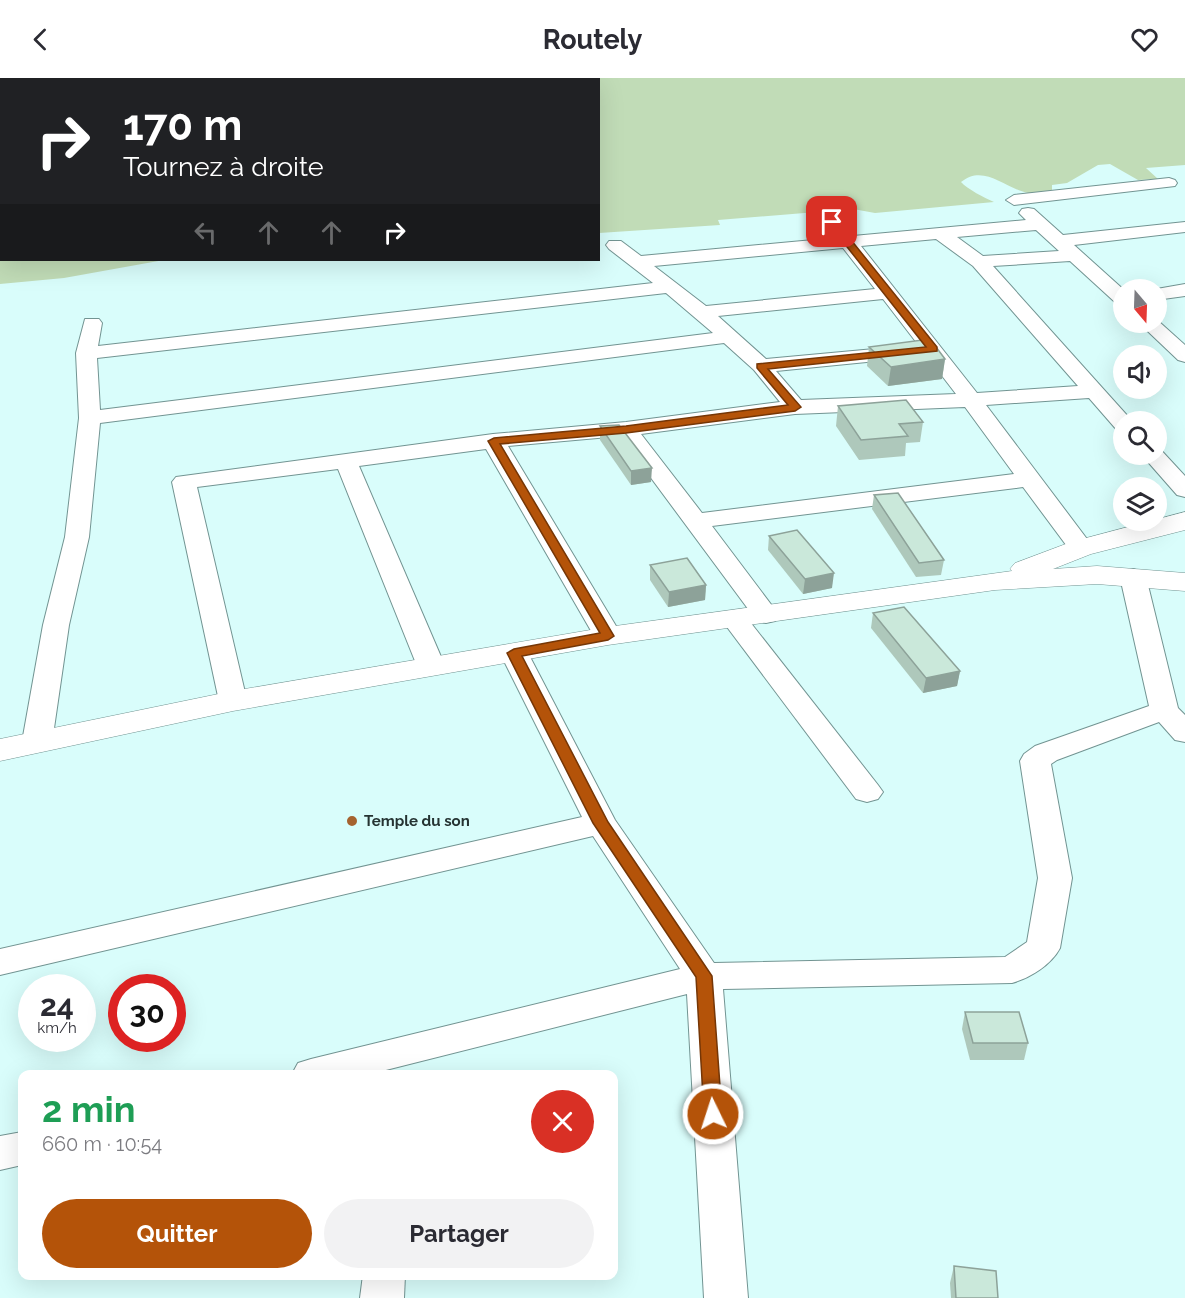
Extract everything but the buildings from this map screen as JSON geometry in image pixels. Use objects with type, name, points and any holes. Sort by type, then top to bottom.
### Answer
[{"type":"main road","points":[[995,581],[1081,548],[1185,520]]},
{"type":"main road","points":[[0,750],[233,701],[431,666],[608,636],[995,581],[1058,576],[1132,577],[1185,582]]},
{"type":"street","points":[[1113,290],[1014,200],[1169,183]]},
{"type":"street","points":[[832,222],[933,349],[1081,548]]},
{"type":"street","points":[[636,262],[1040,224]]},
{"type":"street","points":[[1059,241],[1185,227]]},
{"type":"street","points":[[941,234],[979,262],[1113,413]]},
{"type":"street","points":[[615,245],[702,312],[761,366],[795,407]]},
{"type":"street","points":[[979,262],[1074,255]]},
{"type":"street","points":[[86,353],[670,287]]},
{"type":"street","points":[[1167,292],[1185,290]]},
{"type":"street","points":[[702,312],[889,293]]},
{"type":"street","points":[[37,742],[56,625],[77,537],[90,418],[86,353],[92,323]]},
{"type":"street","points":[[1160,333],[1183,353]]},
{"type":"street","points":[[90,418],[727,337]]},
{"type":"street","points":[[761,366],[933,349]]},
{"type":"street","points":[[233,701],[184,482],[494,441],[626,429],[795,407],[970,400],[1092,391]]},
{"type":"street","points":[[626,429],[766,615]]},
{"type":"street","points":[[494,441],[608,636]]},
{"type":"street","points":[[346,460],[431,666]]},
{"type":"street","points":[[1162,465],[1185,490]]},
{"type":"street","points":[[695,521],[1028,479]]},
{"type":"street","points":[[341,1070],[402,1062],[704,976],[1012,970],[1043,948],[1055,878],[1035,761],[1046,753],[1174,722],[1132,577]]},
{"type":"street","points":[[734,619],[867,792]]},
{"type":"street","points":[[514,653],[601,823],[704,976],[726,1298]]},
{"type":"street","points":[[0,962],[601,823]]},
{"type":"street","points":[[0,1152],[18,1150]]},
{"type":"street","points":[[382,1298],[384,1280]]},
{"type":"green space","points":[[600,78],[1185,78],[1185,165],[1146,168],[1158,179],[1138,180],[1110,164],[1098,165],[1067,183],[1052,185],[1052,191],[1031,194],[987,176],[978,175],[961,182],[994,202],[875,213],[853,209],[718,220],[720,225],[600,233]]},
{"type":"green space","points":[[0,261],[158,261],[64,278],[0,284]]},
{"type":"place","name":"Temple du son","points":[[352,821]]},
{"type":"route","points":[[713,1114],[704,976],[601,823],[514,653],[608,636],[494,441],[626,429],[795,407],[761,366],[933,349],[832,222]]}]
